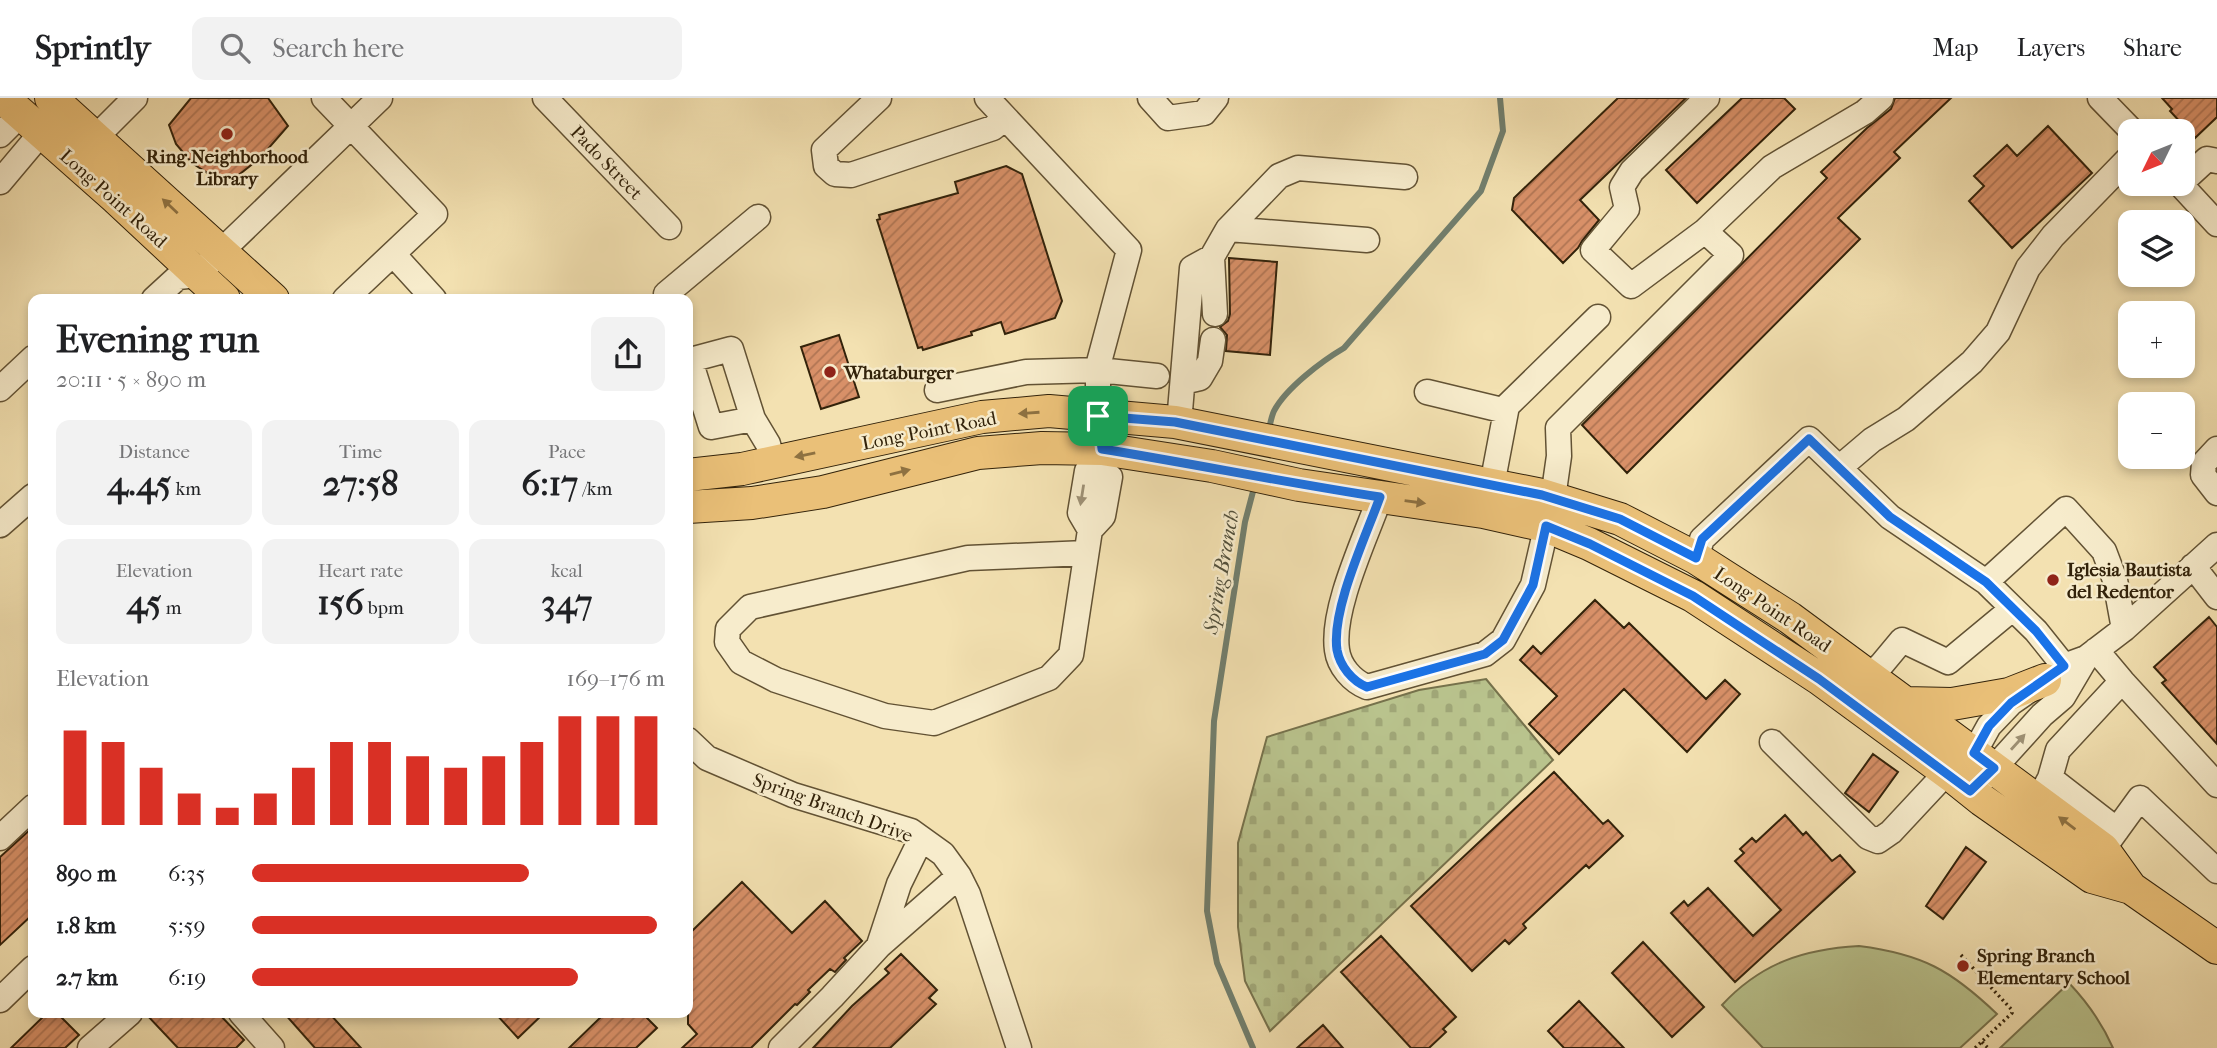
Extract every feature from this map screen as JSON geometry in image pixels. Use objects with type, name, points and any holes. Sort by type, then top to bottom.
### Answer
[{"type":"main road","name":"Long Point Road","points":[[58,100],[95,138],[266,294]]},
{"type":"main road","name":"Long Point Road","points":[[17,120],[199,287]]},
{"type":"main road","name":"Long Point Road","points":[[693,474],[773,463],[982,417],[1049,411],[1179,423],[1492,485],[1549,512],[1590,544],[1693,596],[1968,772],[2044,790],[2110,840],[2131,888]]},
{"type":"main road","points":[[1098,416],[1100,457]]},
{"type":"main road","name":"Long Point Road","points":[[693,506],[752,503],[822,492],[978,453],[1042,448],[1100,457],[1212,466],[1299,485],[1483,512],[1549,512],[1620,519],[1696,558],[1790,618],[1905,703],[1968,772],[2092,877],[2131,888],[2217,948]]},
{"type":"main road","points":[[1905,703],[1952,704],[2009,694],[2073,664]]},
{"type":"street","points":[[95,138],[135,98]]},
{"type":"street","points":[[324,98],[435,214],[350,294]]},
{"type":"street","points":[[159,294],[178,277],[199,287],[220,252],[380,98]]},
{"type":"street","name":"Pado Street","points":[[545,98],[669,227]]},
{"type":"street","points":[[879,98],[824,150],[826,166],[835,174],[851,175],[993,128],[1005,118]]},
{"type":"street","points":[[987,98],[1129,250],[1098,370],[1098,416]]},
{"type":"street","points":[[1150,98],[1168,118],[1204,113],[1216,98]]},
{"type":"street","points":[[1707,98],[1632,170],[1622,187],[1627,209],[1593,250],[1631,286],[1705,231],[1772,166],[1865,112],[1881,98]]},
{"type":"street","points":[[2100,98],[2120,119]]},
{"type":"street","points":[[0,182],[17,120]]},
{"type":"street","points":[[2195,170],[2207,159],[2217,161]]},
{"type":"street","points":[[1179,423],[1192,268],[1212,257],[1228,229],[1279,176],[1298,168],[1405,177]]},
{"type":"street","points":[[1839,468],[1872,440],[1906,419],[1972,362],[1998,332],[2028,268],[2053,236],[2118,170]]},
{"type":"street","points":[[2192,196],[2217,224]]},
{"type":"street","points":[[666,294],[758,217]]},
{"type":"street","points":[[1228,229],[1367,240]]},
{"type":"street","points":[[1380,497],[1341,605],[1337,631],[1337,651],[1346,672],[1357,683],[1367,687],[1485,654],[1503,640],[1533,585],[1559,456],[1558,428],[1731,255],[1705,231]]},
{"type":"street","points":[[393,254],[430,294]]},
{"type":"street","points":[[1212,257],[1215,314]]},
{"type":"street","points":[[1492,485],[1507,405],[1598,317]]},
{"type":"street","points":[[1183,382],[1200,378],[1210,361],[1213,340]]},
{"type":"street","points":[[693,356],[731,349],[753,419],[768,444],[773,463]]},
{"type":"street","points":[[0,389],[28,363]]},
{"type":"street","points":[[693,370],[711,427],[753,419]]},
{"type":"street","points":[[937,390],[1026,372],[1098,370],[1157,376]]},
{"type":"street","points":[[1427,392],[1506,411]]},
{"type":"street","points":[[1696,558],[1702,539],[1809,439],[1890,517],[1986,582],[2073,664],[2122,681],[2217,785]]},
{"type":"street","points":[[2217,449],[2204,463],[2203,475],[2217,493]]},
{"type":"street","points":[[1088,542],[968,558],[750,607],[728,629],[727,642],[741,662],[776,680],[886,716],[934,723],[1049,678],[1071,655],[1088,542],[1103,516],[1110,477],[1100,457]]},
{"type":"street","points":[[0,525],[28,500]]},
{"type":"street","points":[[1986,582],[2066,509],[2104,551],[2115,580],[2124,629]]},
{"type":"street","points":[[1968,772],[1989,726],[2011,703],[2124,629],[2217,545]]},
{"type":"street","points":[[2193,566],[2217,597]]},
{"type":"street","points":[[1869,676],[1902,640],[1948,662],[2012,608]]},
{"type":"street","points":[[1772,742],[1868,837],[1878,841],[2063,697],[2073,664]]},
{"type":"street","points":[[2044,790],[2058,750],[2122,681]]},
{"type":"street","name":"Spring Branch Drive","points":[[693,745],[707,758],[770,785],[911,831],[943,854],[968,894],[1018,1048]]},
{"type":"street","points":[[2110,840],[2140,798],[2217,872]]},
{"type":"street","points":[[0,838],[28,812]]},
{"type":"street","points":[[879,946],[899,884],[921,839]]},
{"type":"street","points":[[781,1048],[879,946],[959,876]]},
{"type":"street","points":[[899,884],[922,908]]},
{"type":"street","points":[[0,1000],[28,973]]},
{"type":"street","points":[[245,1018],[264,1045]]},
{"type":"street","points":[[90,1048],[102,1022]]},
{"type":"path","points":[[1961,955],[2012,1013],[1975,1048]]},
{"type":"path","points":[[1982,1042],[1988,1048]]},
{"type":"green space","points":[[1486,679],[1553,760],[1270,1031],[1245,981],[1238,927],[1238,843],[1267,737],[1419,690]]},
{"type":"green space","points":[[1859,946],[1918,959],[1950,975],[1997,1014],[1960,1048],[1763,1048],[1722,1005],[1752,978],[1784,961],[1820,951]]},
{"type":"green space","points":[[2069,983],[2094,1014],[2113,1048],[2000,1048]]},
{"type":"building","name":"Ring Neighborhood Library","points":[[191,98],[268,98],[288,126],[260,158],[226,185],[192,163],[176,144],[169,125]]},
{"type":"building","points":[[1618,98],[1686,98],[1580,200],[1599,220],[1563,263],[1512,210],[1514,198]]},
{"type":"building","points":[[1742,98],[1784,98],[1795,109],[1697,203],[1666,170]]},
{"type":"building","points":[[1895,98],[1951,98],[1894,152],[1900,158],[1838,218],[1860,239],[1627,473],[1582,425],[1827,178],[1821,172],[1891,109]]},
{"type":"building","points":[[2162,98],[2217,98],[2217,117],[2195,138],[2195,119],[2177,119],[2170,111],[2172,109]]},
{"type":"building","points":[[2048,126],[2092,173],[2012,248],[1969,201],[1984,186],[1974,176],[2007,145],[2017,156]]},
{"type":"building","points":[[1006,166],[1022,174],[1062,301],[1055,318],[1005,334],[1001,322],[971,332],[972,335],[923,350],[922,347],[918,348],[877,220],[880,219],[879,215],[958,193],[955,182]]},
{"type":"building","points":[[1229,258],[1277,262],[1270,355],[1226,351],[1227,335],[1220,327],[1228,321],[1230,314]]},
{"type":"building","name":"Whataburger","points":[[839,335],[859,397],[821,409],[801,347]]},
{"type":"building","points":[[1595,600],[1624,628],[1629,623],[1706,699],[1725,680],[1740,694],[1687,752],[1624,689],[1559,754],[1529,724],[1557,696],[1520,660],[1533,646],[1541,654]]},
{"type":"building","points":[[2209,617],[2217,627],[2217,744],[2162,683],[2166,680],[2154,667]]},
{"type":"building","points":[[1873,754],[1898,772],[1869,812],[1845,793]]},
{"type":"building","points":[[1554,772],[1603,824],[1608,820],[1623,836],[1589,868],[1586,865],[1523,924],[1526,928],[1509,944],[1505,940],[1472,971],[1411,906]]},
{"type":"building","points":[[1785,815],[1803,835],[1806,832],[1832,861],[1840,855],[1855,872],[1735,982],[1671,913],[1684,901],[1688,906],[1708,888],[1753,936],[1781,910],[1735,861],[1744,853],[1740,849],[1752,838],[1756,842]]},
{"type":"building","points":[[28,832],[28,919],[0,945],[0,857]]},
{"type":"building","points":[[1966,847],[1986,862],[1943,919],[1926,906]]},
{"type":"building","points":[[742,882],[792,933],[825,901],[862,941],[844,958],[846,960],[835,972],[830,969],[797,1005],[751,1048],[682,1048],[697,1034],[688,1024],[688,1018],[693,1018],[693,930]]},
{"type":"building","points":[[1381,936],[1456,1017],[1443,1029],[1446,1032],[1429,1048],[1411,1048],[1341,972]]},
{"type":"building","points":[[1643,942],[1704,1007],[1672,1037],[1612,973]]},
{"type":"building","points":[[901,954],[937,990],[929,998],[936,1004],[890,1048],[813,1048],[852,1006],[889,973],[885,969]]},
{"type":"building","points":[[1579,1001],[1624,1048],[1564,1048],[1548,1031]]},
{"type":"building","points":[[42,1018],[62,1018],[79,1035],[65,1048],[11,1048]]},
{"type":"building","points":[[150,1018],[223,1018],[244,1040],[236,1048],[178,1048]]},
{"type":"building","points":[[288,1018],[334,1018],[361,1048],[315,1048]]},
{"type":"building","points":[[500,1018],[539,1018],[518,1038]]},
{"type":"building","points":[[600,1018],[647,1018],[657,1028],[636,1048],[569,1048]]},
{"type":"building","points":[[1323,1025],[1343,1048],[1297,1048]]},
{"type":"waterway","name":"Spring Branch","points":[[1268,433],[1274,411],[1287,393],[1315,368],[1344,348],[1481,191],[1503,131],[1500,98]]},
{"type":"waterway","name":"Spring Branch","points":[[1253,1048],[1217,963],[1207,911],[1214,721],[1245,522],[1255,484]]},
{"type":"place","name":"Ring Neighborhood Library","points":[[227,134]]},
{"type":"place","name":"Whataburger","points":[[830,372]]},
{"type":"place","name":"Iglesia Bautista del Redentor","points":[[2053,580]]},
{"type":"place","name":"Spring Branch Elementary School","points":[[1963,966]]},
{"type":"route","points":[[1098,416],[1175,422],[1542,495],[1620,519],[1696,558],[1702,539],[1809,439],[1890,517],[1986,582],[2036,631],[2064,666],[2011,703],[1989,726],[1974,753],[1994,768],[1970,791],[1819,679],[1693,596],[1590,544],[1546,526],[1533,585],[1503,640],[1485,654],[1367,687],[1357,683],[1346,672],[1337,651],[1337,631],[1341,605],[1380,497],[1102,449],[1098,416]]}]
